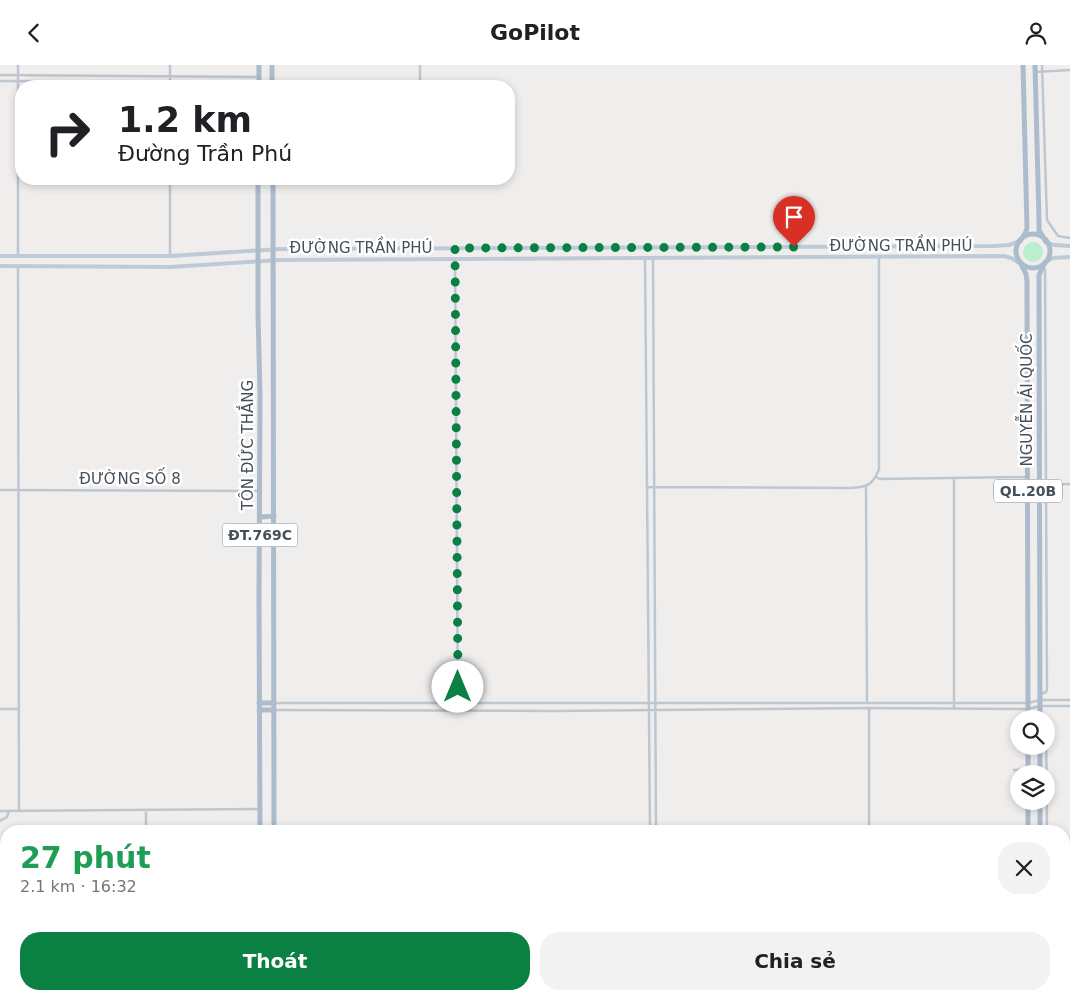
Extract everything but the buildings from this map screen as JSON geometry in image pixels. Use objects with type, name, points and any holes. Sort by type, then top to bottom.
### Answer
[{"type":"main road","points":[[259,65],[259,80]]},
{"type":"main road","points":[[272,65],[272,80]]},
{"type":"main road","points":[[1023,65],[1027,228],[1017,245],[1016,255],[1026,267],[1036,268],[1054,258],[1070,257]]},
{"type":"main road","points":[[1035,65],[1039,229],[1049,252],[1045,262]]},
{"type":"main road","points":[[1023,72],[1035,72]]},
{"type":"main road","name":"TÔN ĐỨC THẮNG","points":[[258,185],[257,250],[261,517],[260,825]]},
{"type":"main road","name":"TÔN ĐỨC THẮNG","points":[[273,185],[274,825]]},
{"type":"main road","points":[[1020,241],[1028,235],[1033,235],[1054,245],[1070,246]]},
{"type":"main road","name":"ĐƯỜNG TRẦN PHÚ","points":[[0,255],[170,256],[273,249],[1000,246],[1020,241]]},
{"type":"main road","points":[[652,247],[653,258]]},
{"type":"main road","points":[[844,247],[844,258]]},
{"type":"main road","points":[[419,248],[419,259]]},
{"type":"main road","points":[[455,248],[455,259]]},
{"type":"main road","points":[[644,248],[645,258]]},
{"type":"main road","points":[[18,255],[18,266]]},
{"type":"main road","points":[[170,256],[170,267]]},
{"type":"main road","name":"ĐƯỜNG TRẦN PHÚ","points":[[0,266],[170,267],[273,260],[879,257],[1004,257],[1022,264]]},
{"type":"main road","name":"NGUYỄN ÁI QUỐC","points":[[1040,710],[1039,275],[1045,262]]},
{"type":"main road","name":"NGUYỄN ÁI QUỐC","points":[[1022,264],[1027,281],[1028,710]]},
{"type":"main road","points":[[260,394],[274,394]]},
{"type":"main road","points":[[261,517],[274,516]]},
{"type":"main road","points":[[260,703],[273,703]]},
{"type":"main road","points":[[259,710],[273,710]]},
{"type":"main road","points":[[1028,810],[1028,825]]},
{"type":"main road","points":[[1040,810],[1040,825]]},
{"type":"street","points":[[18,65],[18,80]]},
{"type":"street","points":[[170,65],[170,80]]},
{"type":"street","points":[[420,65],[420,80]]},
{"type":"street","points":[[1042,65],[1047,220],[1058,236],[1070,238]]},
{"type":"street","points":[[1035,72],[1042,70],[1070,70]]},
{"type":"street","points":[[0,75],[170,75],[234,80]]},
{"type":"street","points":[[0,81],[15,81]]},
{"type":"street","points":[[18,185],[18,255]]},
{"type":"street","points":[[170,185],[170,256]]},
{"type":"street","points":[[647,487],[866,487],[876,477],[879,469],[879,257]]},
{"type":"street","points":[[645,258],[650,825]]},
{"type":"street","points":[[653,258],[656,825]]},
{"type":"street","points":[[455,259],[458,711]]},
{"type":"street","points":[[18,266],[19,811]]},
{"type":"street","points":[[1040,694],[1046,692],[1047,689],[1046,269]]},
{"type":"street","points":[[646,368],[653,367]]},
{"type":"street","points":[[876,477],[880,479],[1028,477]]},
{"type":"street","points":[[954,478],[954,708]]},
{"type":"street","points":[[1039,485],[1070,484]]},
{"type":"street","points":[[866,487],[866,703],[868,708],[869,825]]},
{"type":"street","name":"ĐƯỜNG SỐ 8","points":[[0,490],[260,491]]},
{"type":"street","points":[[648,593],[654,592]]},
{"type":"street","points":[[273,710],[655,711],[954,708],[1028,706],[1070,700]]},
{"type":"street","points":[[273,703],[954,703],[1028,706],[1040,703],[1070,706]]},
{"type":"street","points":[[374,710],[375,703]]},
{"type":"street","points":[[555,703],[555,711]]},
{"type":"street","points":[[0,709],[18,709]]},
{"type":"street","points":[[1046,755],[1047,825]]},
{"type":"street","points":[[0,811],[260,809]]},
{"type":"street","points":[[146,810],[146,825]]},
{"type":"street","points":[[0,821],[7,817],[9,811]]},
{"type":"green space","points":[[1029,242],[1037,242],[1043,248],[1043,256],[1037,262],[1029,262],[1023,256],[1023,248]]},
{"type":"route","points":[[458,687],[455,248],[794,247]]}]
